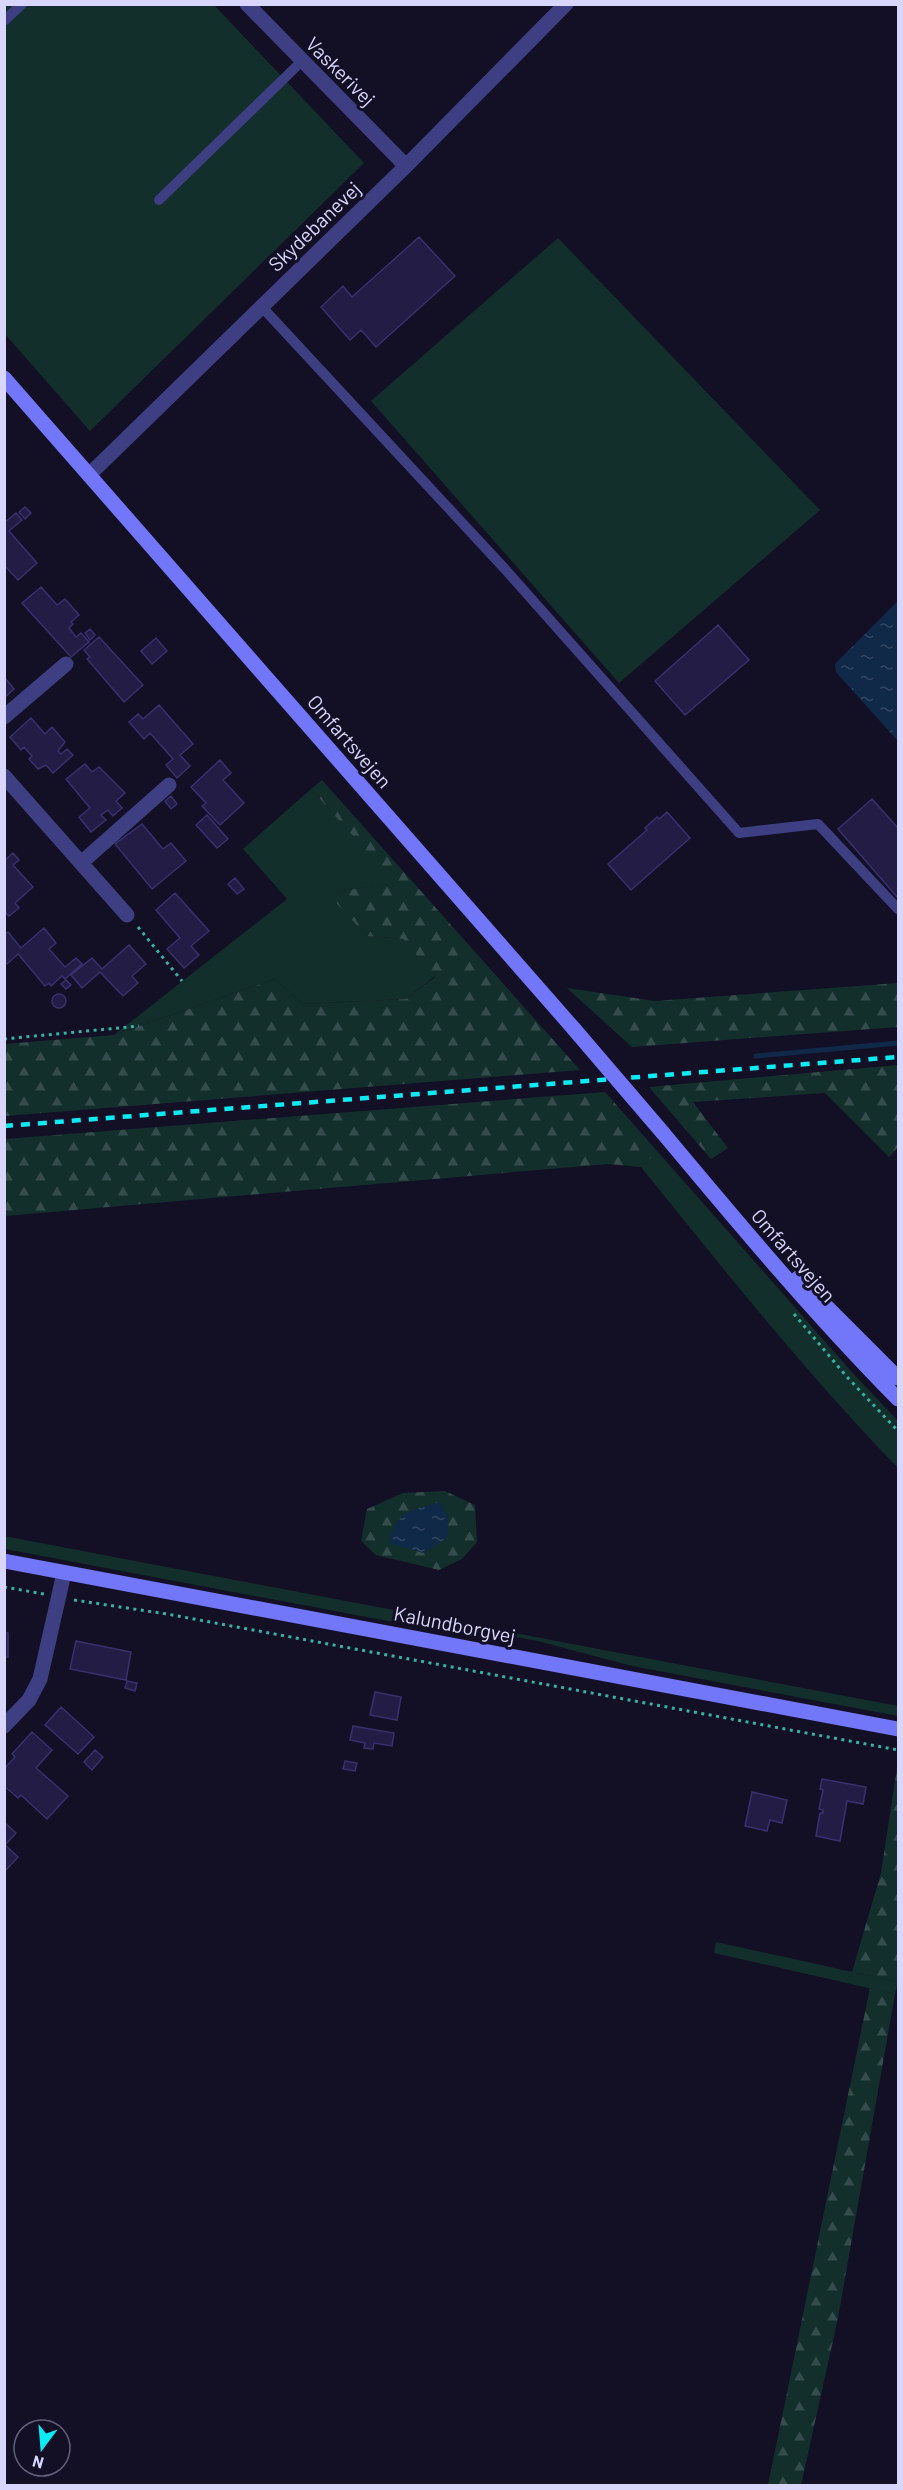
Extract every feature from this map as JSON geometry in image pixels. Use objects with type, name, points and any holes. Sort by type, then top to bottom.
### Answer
[{"type":"main road","name":"Omfartsvejen","points":[[4,378],[574,1029],[783,1275],[849,1349],[898,1399]]},
{"type":"main road","name":"Omfartsvejen","points":[[663,1133],[811,1291],[898,1378]]},
{"type":"main road","name":"Kalundborgvej","points":[[4,1561],[898,1729]]},
{"type":"street","name":"Vaskerivej","points":[[247,4],[406,166]]},
{"type":"street","name":"Skydebanevej","points":[[89,475],[406,166],[566,4]]},
{"type":"street","points":[[4,717],[66,664]]},
{"type":"street","points":[[4,776],[127,915]]},
{"type":"street","points":[[81,863],[169,785]]},
{"type":"street","points":[[5,1724],[30,1698],[38,1684],[64,1573]]},
{"type":"lane","points":[[5,20],[22,4]]},
{"type":"lane","points":[[159,200],[302,61]]},
{"type":"lane","points":[[261,306],[504,568],[739,833],[818,824],[898,909]]},
{"type":"path","points":[[127,915],[182,981]]},
{"type":"path","points":[[4,1039],[139,1026]]},
{"type":"path","points":[[4,1587],[190,1619],[898,1750]]},
{"type":"green space","points":[[4,5],[214,5],[364,163],[90,431],[5,334]]},
{"type":"green space","points":[[558,238],[820,510],[619,683],[371,401]]},
{"type":"green space","points":[[322,780],[580,1070],[5,1116],[5,1044],[114,1035],[275,979],[303,1004],[406,999],[435,977],[403,939],[367,936],[327,893],[395,883],[311,789]]},
{"type":"green space","points":[[311,789],[396,883],[328,893],[367,936],[403,939],[435,976],[406,999],[303,1004],[275,979],[114,1035],[287,899],[243,849]]},
{"type":"green space","points":[[898,983],[898,1027],[632,1047],[567,988],[655,1001]]},
{"type":"green space","points":[[898,1065],[898,1147],[889,1157],[825,1093],[693,1102],[728,1148],[711,1159],[649,1087]]},
{"type":"green space","points":[[605,1092],[658,1152],[641,1167],[608,1164],[5,1216],[5,1139]]},
{"type":"green space","points":[[658,1152],[850,1370],[898,1421],[898,1468],[798,1358],[641,1167]]},
{"type":"green space","points":[[445,1491],[475,1505],[477,1542],[462,1559],[439,1570],[376,1555],[361,1541],[367,1509],[403,1493]]},
{"type":"green space","points":[[4,1536],[898,1706],[898,1716],[632,1666],[538,1641],[455,1626],[388,1621],[5,1549]]},
{"type":"green space","points":[[898,1761],[898,1982],[852,1972],[881,1873]]},
{"type":"green space","points":[[716,1942],[898,1982],[895,1994],[714,1953]]},
{"type":"green space","points":[[870,1988],[895,1994],[838,2318],[801,2485],[768,2485]]},
{"type":"water","points":[[898,601],[898,741],[836,672],[835,664]]},
{"type":"water","points":[[440,1502],[448,1518],[448,1537],[423,1553],[389,1543],[392,1532],[401,1518],[413,1510]]},
{"type":"building","points":[[419,237],[455,276],[376,347],[361,330],[350,340],[321,307],[343,286],[352,297]]},
{"type":"building","points":[[25,507],[31,513],[25,519],[19,512]]},
{"type":"building","points":[[16,513],[22,520],[9,531],[37,563],[18,580],[4,565],[4,523]]},
{"type":"building","points":[[41,587],[57,605],[65,599],[79,615],[71,622],[73,624],[69,628],[76,637],[81,633],[89,642],[71,657],[22,603]]},
{"type":"building","points":[[718,625],[749,660],[685,715],[655,681]]},
{"type":"building","points":[[90,629],[95,635],[90,640],[85,633]]},
{"type":"building","points":[[99,637],[143,685],[124,702],[87,659],[90,657],[84,650]]},
{"type":"building","points":[[156,638],[167,651],[152,664],[141,651]]},
{"type":"building","points":[[4,677],[14,689],[4,698]]},
{"type":"building","points":[[159,705],[193,744],[180,755],[190,766],[177,778],[166,765],[173,759],[150,733],[144,739],[129,722],[138,714],[143,719]]},
{"type":"building","points":[[31,718],[45,734],[52,727],[65,742],[58,751],[61,754],[67,749],[73,755],[53,773],[46,765],[38,769],[29,759],[32,756],[24,747],[21,750],[10,737]]},
{"type":"building","points":[[220,760],[231,773],[223,780],[244,803],[220,825],[202,806],[206,803],[191,787]]},
{"type":"building","points":[[85,764],[92,772],[99,767],[125,793],[116,801],[122,808],[113,816],[108,810],[101,815],[106,820],[91,832],[79,817],[90,808],[66,779]]},
{"type":"building","points":[[171,796],[177,804],[171,809],[165,801]]},
{"type":"building","points":[[872,799],[898,828],[898,898],[838,829]]},
{"type":"building","points":[[667,812],[690,838],[631,890],[608,864],[647,830],[645,828],[657,817],[659,819]]},
{"type":"building","points":[[207,815],[228,839],[217,848],[196,825]]},
{"type":"building","points":[[142,824],[163,849],[171,843],[186,861],[152,889],[115,844]]},
{"type":"building","points":[[13,853],[19,860],[13,865],[33,887],[15,903],[19,908],[9,916],[4,911],[4,861]]},
{"type":"building","points":[[235,878],[244,889],[237,894],[228,884]]},
{"type":"building","points":[[175,893],[209,931],[191,946],[199,955],[184,968],[167,949],[180,938],[156,910]]},
{"type":"building","points":[[44,928],[56,943],[49,949],[65,967],[76,958],[82,964],[65,979],[62,976],[51,986],[49,983],[45,986],[18,954],[7,964],[4,960],[4,935],[8,932],[21,948]]},
{"type":"building","points":[[129,945],[146,964],[132,976],[138,983],[123,996],[100,972],[82,988],[71,975],[92,958],[102,969]]},
{"type":"building","points":[[66,980],[71,985],[66,989],[61,984]]},
{"type":"building","points":[[59,994],[64,996],[66,1001],[64,1006],[59,1008],[54,1006],[52,1001],[54,996]]},
{"type":"building","points":[[4,1633],[8,1633],[8,1657],[5,1657],[4,1665]]},
{"type":"building","points":[[76,1641],[131,1652],[126,1680],[70,1669]]},
{"type":"building","points":[[127,1681],[137,1683],[135,1691],[125,1688]]},
{"type":"building","points":[[375,1692],[401,1697],[397,1720],[370,1715]]},
{"type":"building","points":[[61,1707],[94,1737],[78,1754],[45,1725]]},
{"type":"building","points":[[353,1726],[394,1733],[392,1746],[374,1743],[373,1749],[364,1748],[365,1743],[350,1740]]},
{"type":"building","points":[[32,1732],[52,1750],[36,1768],[68,1796],[47,1819],[21,1795],[18,1798],[4,1786],[4,1769],[15,1757],[12,1754]]},
{"type":"building","points":[[95,1750],[103,1757],[92,1770],[84,1762]]},
{"type":"building","points":[[345,1761],[357,1763],[355,1771],[343,1769]]},
{"type":"building","points":[[822,1779],[866,1787],[863,1804],[847,1801],[840,1841],[816,1836],[820,1813],[823,1813],[823,1810],[819,1809],[823,1790],[820,1789]]},
{"type":"building","points":[[752,1792],[787,1800],[782,1823],[770,1820],[767,1831],[745,1826]]},
{"type":"building","points":[[4,1822],[16,1833],[5,1845],[18,1857],[4,1872]]},
{"type":"waterway","points":[[756,1056],[898,1043]]},
{"type":"railway","points":[[4,1126],[898,1057]]}]
